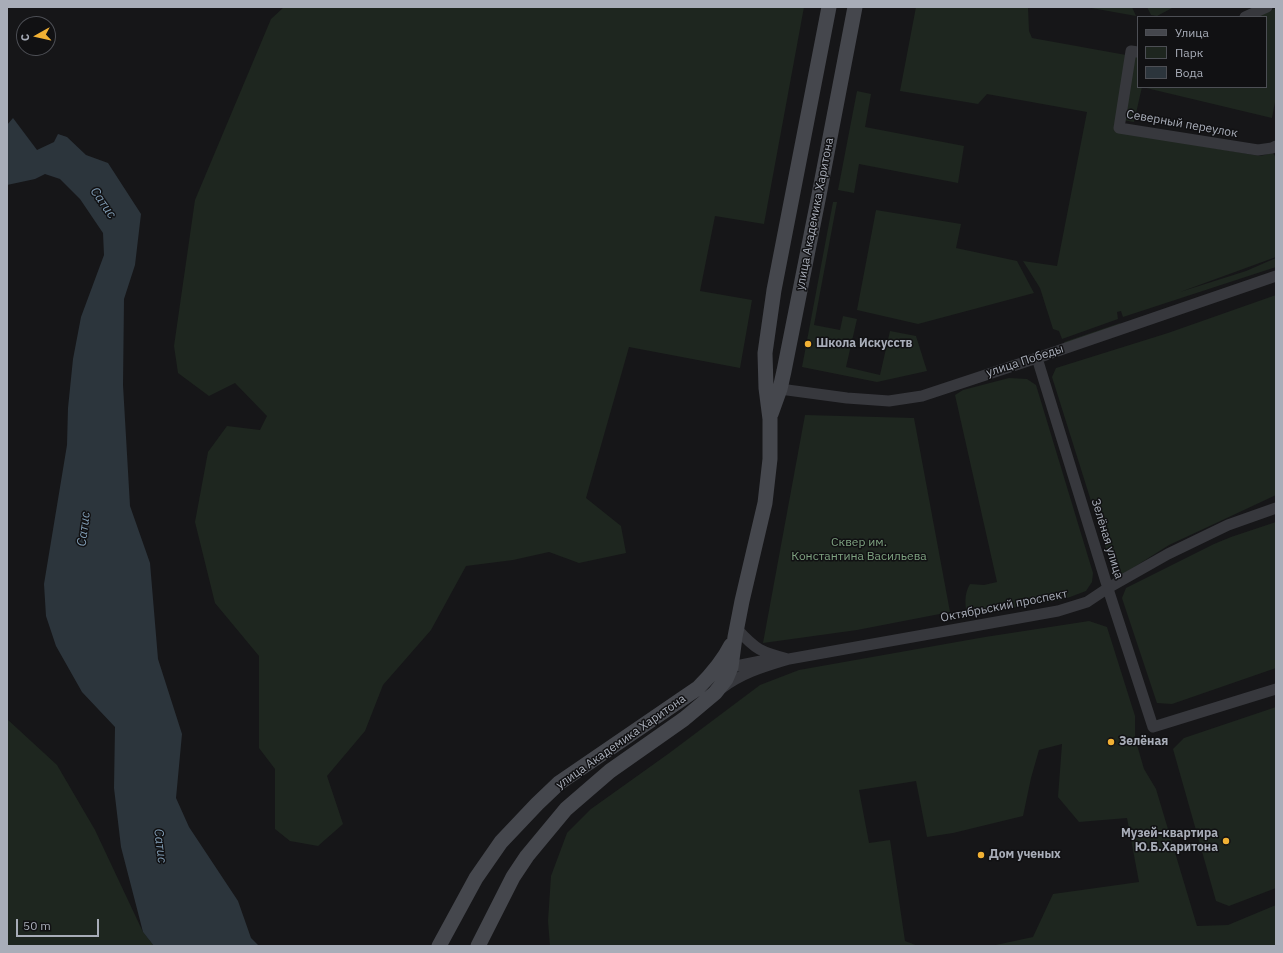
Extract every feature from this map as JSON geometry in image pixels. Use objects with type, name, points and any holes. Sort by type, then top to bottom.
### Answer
[{"type":"main road","name":"улица Академика Харитона","points":[[773,389],[765,368],[766,343],[774,290],[829,7]]},
{"type":"main road","name":"улица Академика Харитона","points":[[478,946],[513,877],[527,856],[566,808],[610,771],[684,719],[715,693],[726,679],[731,667],[736,633],[765,503],[770,458],[770,419],[773,407],[773,389],[820,188],[855,7]]},
{"type":"main road","name":"улица Академика Харитона","points":[[440,946],[476,878],[501,842],[559,783],[698,688],[711,676],[724,659],[736,633]]},
{"type":"street","points":[[1247,16],[1267,7]]},
{"type":"street","name":"Северный переулок","points":[[1137,52],[1131,51],[1119,128],[1258,150],[1276,146]]},
{"type":"street","name":"улица Победы","points":[[773,389],[847,398],[888,401],[922,396],[1276,276]]},
{"type":"street","name":"Зелёная улица","points":[[1037,358],[1153,728],[1276,689]]},
{"type":"street","name":"Октябрьский проспект","points":[[715,693],[736,678],[758,668],[789,659],[1058,611],[1087,602],[1108,588],[1168,554],[1228,525],[1276,508]]},
{"type":"street","name":"Октябрьский проспект","points":[[736,633],[756,649],[789,659]]},
{"type":"street","name":"Октябрьский проспект","points":[[711,676],[731,667],[774,659],[789,659]]},
{"type":"green space","points":[[284,7],[804,7],[764,224],[715,216],[700,291],[752,300],[740,368],[629,347],[586,498],[621,526],[626,553],[579,563],[549,552],[513,560],[466,566],[431,630],[383,685],[365,731],[327,776],[343,824],[318,846],[290,841],[275,829],[275,769],[259,748],[259,656],[215,603],[195,522],[208,452],[227,426],[260,430],[267,416],[235,383],[209,396],[178,373],[174,346],[195,200],[271,19]]},
{"type":"green space","points":[[916,7],[1028,7],[1029,31],[1032,38],[1126,55],[1114,131],[1260,156],[1273,153],[1276,158],[1276,257],[1180,292],[1246,271],[1276,258],[1276,267],[1123,317],[1121,311],[1117,312],[1118,319],[1062,339],[1059,331],[1053,329],[1040,288],[1023,261],[1057,266],[1087,112],[987,94],[978,104],[900,91]]},
{"type":"green space","points":[[1086,7],[1132,7],[1136,16]]},
{"type":"green space","points":[[1147,7],[1174,7],[1157,16],[1151,15]]},
{"type":"green space","points":[[1276,8],[1276,101],[1272,118],[1146,88],[1267,88],[1267,16],[1258,16]]},
{"type":"green space","points":[[1135,55],[1137,56],[1137,88],[1142,88],[1134,122],[1123,120]]},
{"type":"green space","points":[[857,91],[871,94],[865,127],[964,146],[958,183],[859,164],[854,193],[838,190]]},
{"type":"green space","points":[[833,202],[837,202],[814,325],[840,330],[843,316],[857,319],[846,367],[880,375],[890,331],[916,336],[927,371],[877,382],[802,367]]},
{"type":"green space","points":[[876,210],[961,224],[956,248],[1017,261],[1034,293],[918,324],[857,310]]},
{"type":"green space","points":[[1276,295],[1276,495],[1169,545],[1120,576],[1114,574],[1052,377],[1056,368],[1168,333]]},
{"type":"green space","points":[[1120,323],[1122,327],[1065,346],[1064,342]]},
{"type":"green space","points":[[1009,378],[1027,379],[1036,385],[1093,573],[1092,582],[1086,591],[1062,600],[967,615],[966,599],[970,584],[984,585],[997,582],[955,395],[963,390]]},
{"type":"green space","name":"Сквер им. Константина Васильева","points":[[805,415],[914,418],[950,612],[857,630],[763,643]]},
{"type":"green space","points":[[1276,522],[1276,668],[1172,704],[1157,703],[1122,598],[1126,588],[1214,544]]},
{"type":"green space","points":[[1089,621],[1107,627],[1135,716],[1135,738],[1144,769],[1156,789],[1197,926],[1228,925],[1276,905],[1276,946],[991,946],[1033,937],[1053,894],[1139,882],[1127,818],[1079,822],[1058,797],[1062,744],[1039,750],[1023,816],[953,833],[927,837],[916,781],[859,790],[869,843],[890,840],[905,941],[918,946],[550,946],[548,921],[551,876],[567,833],[591,809],[668,754],[760,685],[799,670],[985,637]]},
{"type":"green space","points":[[1276,707],[1276,888],[1229,906],[1216,901],[1173,749],[1184,738]]},
{"type":"green space","points":[[7,719],[57,765],[95,830],[143,932],[154,946],[7,946]]},
{"type":"water","name":"Сатис","points":[[13,118],[37,150],[54,142],[58,134],[67,137],[86,155],[108,163],[141,214],[135,265],[124,299],[123,385],[130,506],[150,563],[158,659],[182,734],[176,798],[189,827],[238,901],[251,938],[259,946],[154,946],[143,932],[121,847],[114,788],[115,727],[82,692],[56,646],[46,616],[44,584],[67,445],[68,408],[73,359],[81,317],[104,255],[103,233],[80,199],[60,179],[45,174],[35,179],[7,185],[7,125]]},
{"type":"place","name":"Школа Искусств","points":[[808,344]]},
{"type":"place","name":"Зелёная","points":[[1111,742]]},
{"type":"place","name":"Музей-квартира Ю.Б.Харитона","points":[[1226,841]]},
{"type":"place","name":"Дом ученых","points":[[981,855]]}]
